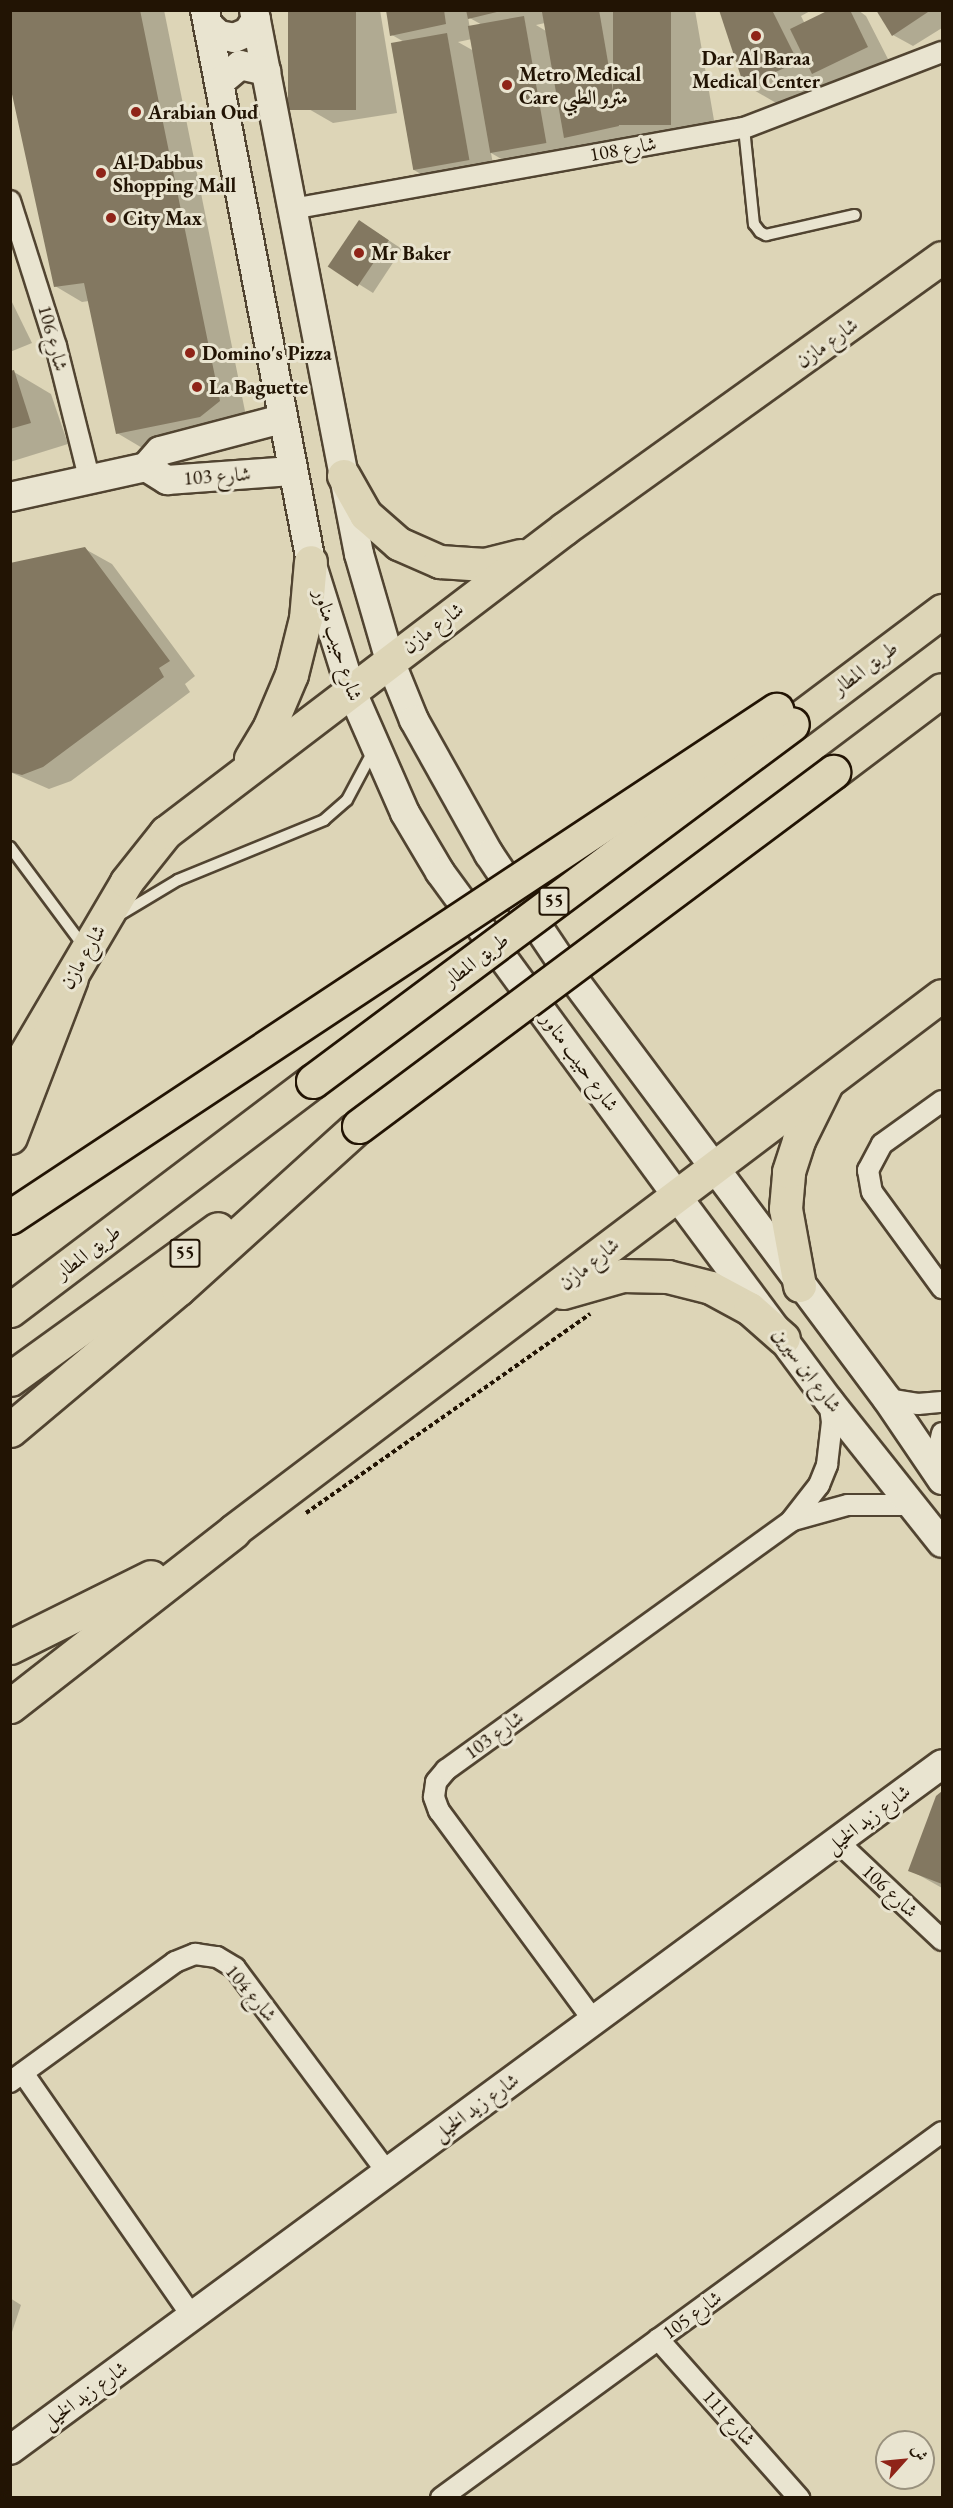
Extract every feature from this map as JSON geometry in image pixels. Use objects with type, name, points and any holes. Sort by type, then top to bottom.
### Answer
[{"type":"highway","name":"طريق المطار","points":[[10,1311],[313,1081],[786,715],[851,678],[942,611]]},
{"type":"highway","name":"55","points":[[10,1379],[356,1128],[942,690]]},
{"type":"highway","points":[[10,1217],[786,715]]},
{"type":"highway","points":[[10,1137],[71,978]]},
{"type":"highway","points":[[10,1430],[178,1289],[356,1128]]},
{"type":"highway","points":[[10,1647],[111,1599],[234,1531]]},
{"type":"highway","points":[[10,1706],[234,1531]]},
{"type":"main road","name":"شارع مازن","points":[[10,1081],[127,882],[166,833],[565,529],[942,258]]},
{"type":"main road","points":[[344,476],[366,515],[399,544],[440,562],[485,565],[528,554],[565,529]]},
{"type":"main road","points":[[241,776],[270,727],[292,675],[306,619],[311,562]]},
{"type":"main road","name":"شارع مازن","points":[[234,1531],[526,1314],[712,1167],[942,996]]},
{"type":"main road","points":[[800,1286],[786,1209],[789,1172],[799,1141],[829,1079]]},
{"type":"main road","points":[[526,1314],[572,1288],[623,1276],[668,1277],[711,1288],[750,1309],[784,1339]]},
{"type":"street","points":[[206,18],[219,35],[234,38],[248,32],[255,15]]},
{"type":"street","points":[[255,15],[359,554],[390,661],[414,720],[489,854],[567,970],[800,1286],[887,1399],[938,1474]]},
{"type":"street","name":"شارع حبيب مناور","points":[[206,18],[311,562],[351,690],[374,748],[405,813],[440,872],[676,1195]]},
{"type":"street","name":"شارع 108","points":[[292,209],[744,128],[942,52]]},
{"type":"street","points":[[220,82],[240,65],[266,71]]},
{"type":"street","name":"شارع 106","points":[[10,201],[56,346],[89,477]]},
{"type":"street","name":"شارع 103","points":[[10,497],[89,477],[146,467],[160,451],[282,419]]},
{"type":"street","name":"شارع 103","points":[[146,467],[167,480],[292,471]]},
{"type":"street","points":[[942,1101],[876,1151],[868,1181],[878,1202],[942,1287]]},
{"type":"street","name":"شارع ابن سيرين","points":[[676,1195],[829,1401],[942,1543]]},
{"type":"street","points":[[887,1399],[918,1404],[942,1402]]},
{"type":"street","name":"شارع 103","points":[[594,2021],[439,1811],[434,1797],[436,1782],[446,1770],[791,1521],[807,1503],[827,1465],[832,1422],[829,1401]]},
{"type":"street","points":[[938,1474],[942,1433]]},
{"type":"street","name":"شارع 103","points":[[791,1521],[848,1505],[912,1505]]},
{"type":"street","name":"شارع زيد الخيل","points":[[10,2450],[942,1764]]},
{"type":"street","name":"شارع 106","points":[[838,1842],[942,1940]]},
{"type":"street","name":"شارع 104","points":[[17,2078],[175,1962],[195,1954],[217,1956],[235,1968],[387,2172]]},
{"type":"street","points":[[17,2078],[192,2316]]},
{"type":"street","name":"شارع 105","points":[[453,2494],[658,2339],[942,2132]]},
{"type":"street","name":"شارع 111","points":[[658,2339],[799,2498]]},
{"type":"lane","points":[[744,128],[754,224],[760,232],[766,235],[855,215]]},
{"type":"lane","points":[[10,847],[92,939],[178,880],[324,820],[348,800],[374,748]]},
{"type":"path","points":[[300,1518],[595,1310]]},
{"type":"building","name":"Al-Dabbus Shopping Mall","points":[[10,10],[140,10],[220,401],[200,417],[116,434],[84,283],[54,287],[10,85]]},
{"type":"building","points":[[288,10],[356,10],[356,110],[288,110]]},
{"type":"building","points":[[386,10],[444,10],[446,24],[390,36]]},
{"type":"building","points":[[466,10],[501,10],[501,11],[468,19]]},
{"type":"building","points":[[547,10],[599,10],[619,126],[564,138],[542,12]]},
{"type":"building","points":[[613,10],[671,10],[671,125],[613,125]]},
{"type":"building","name":"Dar Al Baraa Medical Center","points":[[719,10],[772,10],[798,62],[744,86]]},
{"type":"building","points":[[829,10],[850,10],[868,47],[812,74],[790,29]]},
{"type":"building","points":[[876,10],[931,10],[892,36]]},
{"type":"building","name":"Metro Medical Care مترو الطبي","points":[[524,16],[546,143],[490,153],[468,26]]},
{"type":"building","points":[[447,33],[469,160],[413,170],[391,43]]},
{"type":"building","name":"Mr Baker","points":[[359,220],[389,240],[358,287],[328,266]]},
{"type":"building","points":[[14,370],[31,423],[10,429],[10,371]]},
{"type":"building","points":[[85,547],[170,661],[159,668],[164,677],[43,767],[22,775],[10,772],[10,563]]},
{"type":"building","points":[[942,1791],[942,1884],[908,1871],[936,1796]]},
{"type":"place","name":"Dar Al Baraa Medical Center","points":[[756,36]]},
{"type":"place","name":"Metro Medical Care مترو الطبي","points":[[507,85]]},
{"type":"place","name":"Arabian Oud","points":[[136,112]]},
{"type":"place","name":"Al-Dabbus Shopping Mall","points":[[101,173]]},
{"type":"place","name":"City Max","points":[[111,218]]},
{"type":"place","name":"Mr Baker","points":[[359,253]]},
{"type":"place","name":"Domino's Pizza","points":[[190,353]]},
{"type":"place","name":"La Baguette","points":[[197,387]]}]
